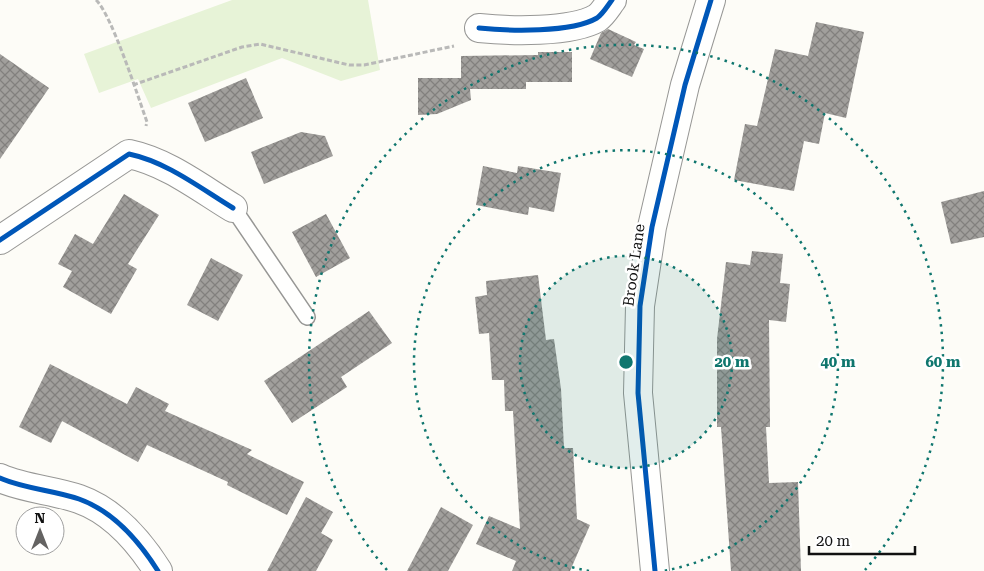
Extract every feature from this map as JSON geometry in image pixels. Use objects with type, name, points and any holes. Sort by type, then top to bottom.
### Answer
[{"type":"street","points":[[479,28],[520,30],[577,26],[599,17],[612,0]]},
{"type":"street","name":"Brook Lane","points":[[655,571],[638,393],[640,306],[652,227],[685,85],[711,0]]},
{"type":"street","points":[[0,240],[129,154],[147,158],[233,208]]},
{"type":"street","points":[[0,478],[14,484],[79,499],[110,516],[142,547],[158,571]]},
{"type":"lane","points":[[233,208],[307,317]]},
{"type":"path","points":[[96,0],[102,5],[147,122],[143,135],[129,154]]},
{"type":"path","points":[[133,85],[242,47],[260,44],[349,65],[364,65],[459,45],[479,28]]},
{"type":"green space","points":[[232,0],[368,0],[380,70],[341,81],[282,58],[151,108],[138,79],[99,93],[84,54]]},
{"type":"building","points":[[816,22],[864,32],[846,118],[825,113],[819,144],[804,141],[794,191],[734,180],[745,124],[757,126],[775,49],[808,56]]},
{"type":"building","points":[[608,29],[636,42],[634,45],[644,49],[632,77],[590,59],[601,33]]},
{"type":"building","points":[[538,52],[572,52],[572,82],[526,82],[526,89],[470,89],[471,100],[437,114],[418,115],[418,78],[461,78],[461,56],[538,55]]},
{"type":"building","points":[[0,54],[49,88],[0,159]]},
{"type":"building","points":[[246,78],[263,118],[205,142],[188,103]]},
{"type":"building","points":[[301,132],[325,136],[333,156],[264,184],[251,152]]},
{"type":"building","points":[[483,166],[517,173],[518,166],[561,173],[554,212],[529,207],[528,215],[476,205]]},
{"type":"building","points":[[984,191],[984,237],[951,244],[941,202]]},
{"type":"building","points":[[124,194],[159,215],[128,264],[137,269],[111,314],[63,287],[72,271],[58,264],[75,234],[93,244]]},
{"type":"building","points":[[326,214],[350,258],[316,277],[292,232]]},
{"type":"building","points":[[752,251],[783,254],[780,283],[790,284],[786,322],[769,320],[770,427],[766,427],[769,483],[798,482],[801,571],[731,571],[721,427],[717,427],[717,339],[726,262],[750,265]]},
{"type":"building","points":[[211,258],[243,275],[218,321],[187,305]]},
{"type":"building","points":[[538,275],[546,340],[554,339],[561,389],[564,448],[573,448],[577,519],[590,525],[570,571],[512,571],[516,561],[476,544],[489,516],[520,529],[513,411],[505,411],[504,380],[492,380],[489,333],[479,334],[475,297],[487,295],[486,281]]},
{"type":"building","points":[[369,311],[392,343],[341,377],[347,387],[292,423],[264,381]]},
{"type":"building","points":[[50,364],[127,404],[136,387],[169,404],[165,411],[252,450],[247,454],[304,482],[287,515],[227,485],[228,482],[147,445],[138,462],[62,421],[51,443],[19,427]]},
{"type":"building","points":[[306,497],[333,512],[321,533],[333,540],[316,571],[267,571]]},
{"type":"building","points":[[441,507],[473,525],[448,571],[407,571]]},
{"type":"cycle path","points":[[479,28],[540,30],[572,26],[597,18],[612,0]]},
{"type":"cycle path","points":[[655,571],[638,393],[640,306],[652,227],[685,85],[711,0]]},
{"type":"cycle path","points":[[0,240],[129,154],[170,169],[233,208]]},
{"type":"cycle path","points":[[0,478],[19,485],[79,499],[103,511],[134,538],[158,571]]}]
